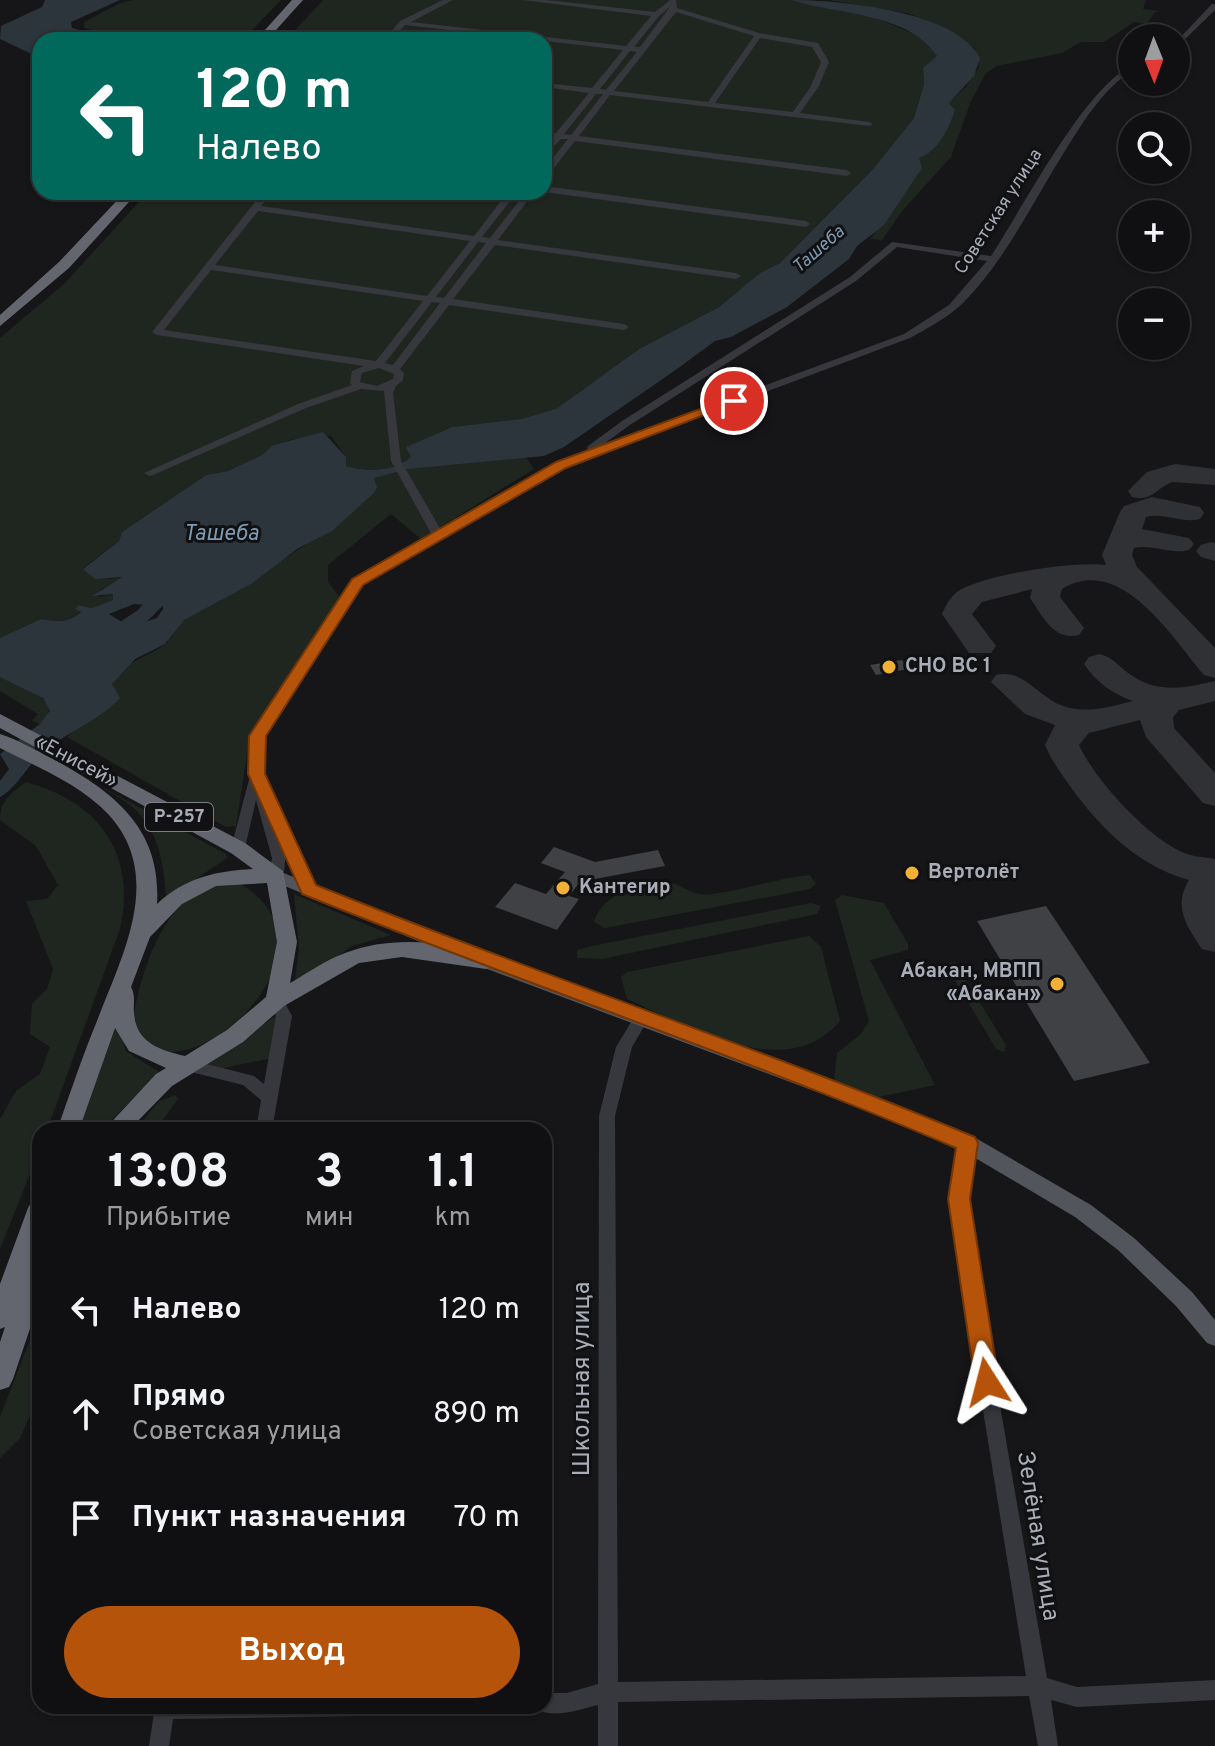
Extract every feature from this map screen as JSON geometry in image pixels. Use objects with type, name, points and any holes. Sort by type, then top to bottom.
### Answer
[{"type":"highway","points":[[268,32],[298,0]]},
{"type":"highway","points":[[280,32],[310,0]]},
{"type":"highway","points":[[0,308],[41,272],[109,200]]},
{"type":"highway","points":[[0,322],[64,265],[125,200]]},
{"type":"highway","name":"«Енисей»","points":[[3,728],[70,769],[238,848],[276,876]]},
{"type":"highway","name":"«Енисей»","points":[[70,769],[116,810],[139,843],[149,880],[144,931],[71,1122]]},
{"type":"highway","points":[[276,876],[287,942],[276,1000]]},
{"type":"highway","name":"«Енисей»","points":[[144,931],[171,902],[210,877],[276,876]]},
{"type":"highway","points":[[123,1122],[164,1080],[235,1036],[276,1000],[301,989],[351,958],[382,950],[430,951],[486,961]]},
{"type":"highway","name":"«Енисей»","points":[[127,973],[125,1026],[134,1045],[150,1055],[187,1065]]},
{"type":"highway","points":[[0,1318],[32,1230]]},
{"type":"highway","points":[[0,1379],[32,1286]]},
{"type":"main road","points":[[276,876],[486,961],[883,1108],[967,1143],[1083,1211],[1126,1244],[1184,1299],[1215,1336]]},
{"type":"street","points":[[395,32],[403,23],[449,0]]},
{"type":"street","points":[[527,0],[656,14]]},
{"type":"street","points":[[552,144],[656,14],[672,3]]},
{"type":"street","points":[[552,165],[658,29],[672,3]]},
{"type":"street","points":[[672,3],[758,35],[815,45],[825,62],[815,86],[795,115]]},
{"type":"street","points":[[1190,32],[1215,6]]},
{"type":"street","points":[[403,23],[481,32]]},
{"type":"street","points":[[646,28],[658,29]]},
{"type":"street","points":[[710,105],[758,35]]},
{"type":"street","points":[[552,40],[642,50]]},
{"type":"street","name":"Советская улица","points":[[580,458],[907,336],[959,301],[991,259],[1062,144],[1118,78]]},
{"type":"street","points":[[552,86],[869,124]]},
{"type":"street","points":[[552,135],[847,173]]},
{"type":"street","points":[[552,190],[806,224]]},
{"type":"street","points":[[262,200],[157,332],[395,369],[400,377],[388,393],[394,456]]},
{"type":"street","points":[[360,386],[354,375],[363,368],[378,365],[507,200]]},
{"type":"street","points":[[395,369],[524,200]]},
{"type":"street","points":[[255,208],[736,276]]},
{"type":"street","points":[[238,848],[256,774],[258,736],[358,582],[542,475],[580,458],[626,423],[853,279],[895,244],[991,259]]},
{"type":"street","points":[[208,267],[624,327]]},
{"type":"street","points":[[149,473],[302,406],[360,386],[374,389],[391,386]]},
{"type":"street","points":[[374,389],[381,398],[394,456],[438,535]]},
{"type":"street","points":[[256,774],[279,858],[276,876]]},
{"type":"street","points":[[256,774],[309,889]]},
{"type":"street","points":[[265,1122],[284,1016],[276,1000]]},
{"type":"street","name":"Школьная улица","points":[[608,1746],[607,1116],[624,1047],[641,1018]]},
{"type":"street","points":[[187,1065],[248,1080],[269,1097]]},
{"type":"street","name":"Зелёная улица","points":[[967,1143],[959,1199],[962,1231],[1048,1746]]},
{"type":"street","points":[[552,1703],[567,1703],[607,1692],[1038,1686],[1077,1697],[1215,1690]]},
{"type":"street","points":[[159,1746],[164,1714]]},
{"type":"shaded area","points":[[133,0],[281,0],[250,32],[98,32],[84,28],[84,22],[120,3]]},
{"type":"shaded area","points":[[323,0],[791,0],[874,17],[926,39],[937,56],[923,71],[924,84],[914,118],[873,169],[780,263],[760,273],[719,307],[639,349],[556,409],[521,419],[452,427],[407,447],[411,457],[404,462],[380,469],[346,466],[346,457],[331,436],[293,439],[273,445],[262,455],[228,471],[206,475],[122,532],[119,541],[83,568],[110,579],[123,577],[100,590],[98,597],[114,594],[113,600],[92,608],[78,605],[81,611],[72,618],[57,621],[41,619],[0,638],[0,338],[64,284],[141,200],[552,200],[552,32],[293,32]]},
{"type":"shaded area","points":[[828,0],[1146,0],[1143,9],[1159,11],[1147,24],[1118,24],[1118,33],[1104,42],[1081,42],[1062,53],[997,66],[986,73],[971,101],[951,157],[902,211],[882,240],[870,239],[919,173],[919,158],[931,152],[948,103],[966,87],[979,67],[975,48],[938,25],[907,13]]},
{"type":"shaded area","points":[[526,457],[534,469],[421,539],[391,514],[328,565],[328,582],[343,601],[261,720],[248,748],[236,826],[226,827],[67,737],[119,698],[112,684],[122,670],[165,644],[184,620],[352,513],[373,494],[374,478],[409,469]]},
{"type":"shaded area","points":[[0,677],[24,686],[39,696],[45,701],[49,716],[40,724],[32,721],[38,714],[0,691]]},
{"type":"shaded area","points":[[26,782],[52,791],[92,817],[107,834],[117,854],[123,877],[124,902],[120,929],[50,1122],[32,1122],[32,1169],[0,1249],[0,1119],[16,1091],[40,1074],[50,1047],[30,1034],[32,1004],[47,989],[53,969],[26,901],[47,899],[58,885],[36,846],[0,820],[4,803]]},
{"type":"shaded area","points":[[100,786],[226,854],[227,858],[166,899],[162,864],[151,830],[133,807]]},
{"type":"shaded area","points":[[810,875],[816,884],[810,889],[605,928],[594,922],[598,912],[614,896],[649,883],[671,883],[705,895]]},
{"type":"shaded area","points":[[235,881],[267,908],[278,939],[272,973],[254,1004],[227,1030],[196,1047],[167,1052],[143,1041],[133,1019],[147,963],[164,927],[175,911],[204,887]]},
{"type":"shaded area","points":[[294,894],[391,935],[352,946],[294,987],[299,948]]},
{"type":"shaded area","points":[[842,895],[884,903],[908,944],[908,950],[870,960],[935,1085],[879,1097],[834,1080],[837,1053],[861,1034],[869,1021],[835,900]]},
{"type":"shaded area","points":[[811,903],[821,906],[817,914],[602,959],[577,958],[577,950],[592,946]]},
{"type":"shaded area","points":[[809,936],[821,947],[840,1021],[818,1040],[793,1048],[765,1049],[736,1044],[707,1035],[627,999],[621,977],[627,972]]},
{"type":"shaded area","points":[[955,962],[1006,1045],[1004,1052],[996,1049],[948,968],[948,963]]},
{"type":"shaded area","points":[[280,1013],[272,1058],[224,1068],[205,1065]]},
{"type":"shaded area","points":[[116,1020],[126,1051],[159,1072],[110,1122],[79,1122]]},
{"type":"shaded area","points":[[175,1095],[178,1099],[161,1122],[142,1122],[159,1101]]},
{"type":"shaded area","points":[[32,1335],[32,1411],[20,1438],[0,1458],[0,1417]]},
{"type":"water","points":[[45,0],[120,0],[71,22],[72,28],[88,32],[32,32],[32,54],[0,39],[1,26],[42,7]]},
{"type":"water","name":"Ташеба","points":[[791,0],[866,6],[923,19],[948,29],[967,42],[980,58],[974,76],[949,103],[955,110],[946,132],[932,150],[919,158],[922,168],[884,225],[857,246],[849,259],[787,307],[731,337],[715,341],[564,447],[544,456],[409,469],[374,478],[377,488],[373,494],[332,531],[297,549],[251,584],[184,620],[165,644],[135,659],[112,684],[120,698],[43,753],[0,797],[0,781],[9,769],[0,754],[40,724],[50,711],[43,698],[0,677],[0,638],[41,619],[57,621],[72,618],[81,612],[76,609],[78,605],[92,608],[113,600],[113,594],[92,596],[122,577],[95,579],[83,569],[119,541],[122,532],[206,475],[228,471],[262,455],[273,445],[323,432],[346,457],[346,466],[380,469],[404,462],[411,457],[406,447],[452,427],[521,419],[556,409],[639,349],[719,307],[760,273],[780,263],[873,169],[914,118],[924,84],[923,68],[937,56],[924,42],[890,23]],"holes":[[[134,604],[163,606],[157,618],[130,627],[109,614]]]},
{"type":"building","name":"СНО ВС 1","points":[[902,660],[908,669],[876,675],[870,665]]},
{"type":"building","name":"Кантегир","points":[[554,847],[595,862],[658,850],[665,866],[589,880],[583,878],[569,896],[579,899],[557,930],[495,907],[515,883],[546,894],[565,872],[541,863]]},
{"type":"building","name":"Абакан, МВПП «Абакан»","points":[[1046,906],[1150,1063],[1074,1081],[977,921]]},
{"type":"waterway","name":"Ташеба","points":[[100,644],[145,614],[174,579]]},
{"type":"taxiway","points":[[1142,491],[1149,483],[1166,474],[1185,472],[1215,477]]},
{"type":"taxiway","points":[[1122,543],[1134,512],[1152,506],[1190,513]]},
{"type":"taxiway","points":[[1122,543],[1144,537],[1179,544]]},
{"type":"taxiway","points":[[1122,543],[1117,555],[1123,570],[1137,584]]},
{"type":"taxiway","points":[[1211,551],[1215,552]]},
{"type":"taxiway","points":[[980,646],[957,614],[971,596],[1054,576],[1100,573],[1119,576],[1144,590],[1215,668]]},
{"type":"taxiway","points":[[1061,577],[1048,585],[1045,598],[1068,628]]},
{"type":"taxiway","points":[[1100,664],[1131,689],[1170,698]]},
{"type":"taxiway","points":[[1007,682],[1026,700],[1046,712],[1095,720]]},
{"type":"taxiway","points":[[1167,703],[1215,691]]},
{"type":"taxiway","points":[[1167,703],[1156,716],[1158,730],[1215,795]]},
{"type":"taxiway","points":[[1167,703],[1078,725],[1066,733],[1062,745],[1068,758],[1114,815],[1148,848],[1168,861],[1215,871]]},
{"type":"taxiway","points":[[1215,875],[1202,890],[1198,906],[1215,939]]},
{"type":"place","name":"СНО ВС 1","points":[[889,667]]},
{"type":"place","name":"Вертолёт","points":[[912,873]]},
{"type":"place","name":"Кантегир","points":[[563,888]]},
{"type":"place","name":"Абакан, МВПП «Абакан»","points":[[1057,984]]},
{"type":"route","points":[[734,401],[561,465],[358,582],[258,736],[256,774],[309,889],[486,961],[883,1108],[967,1143],[959,1199],[987,1382]]}]
